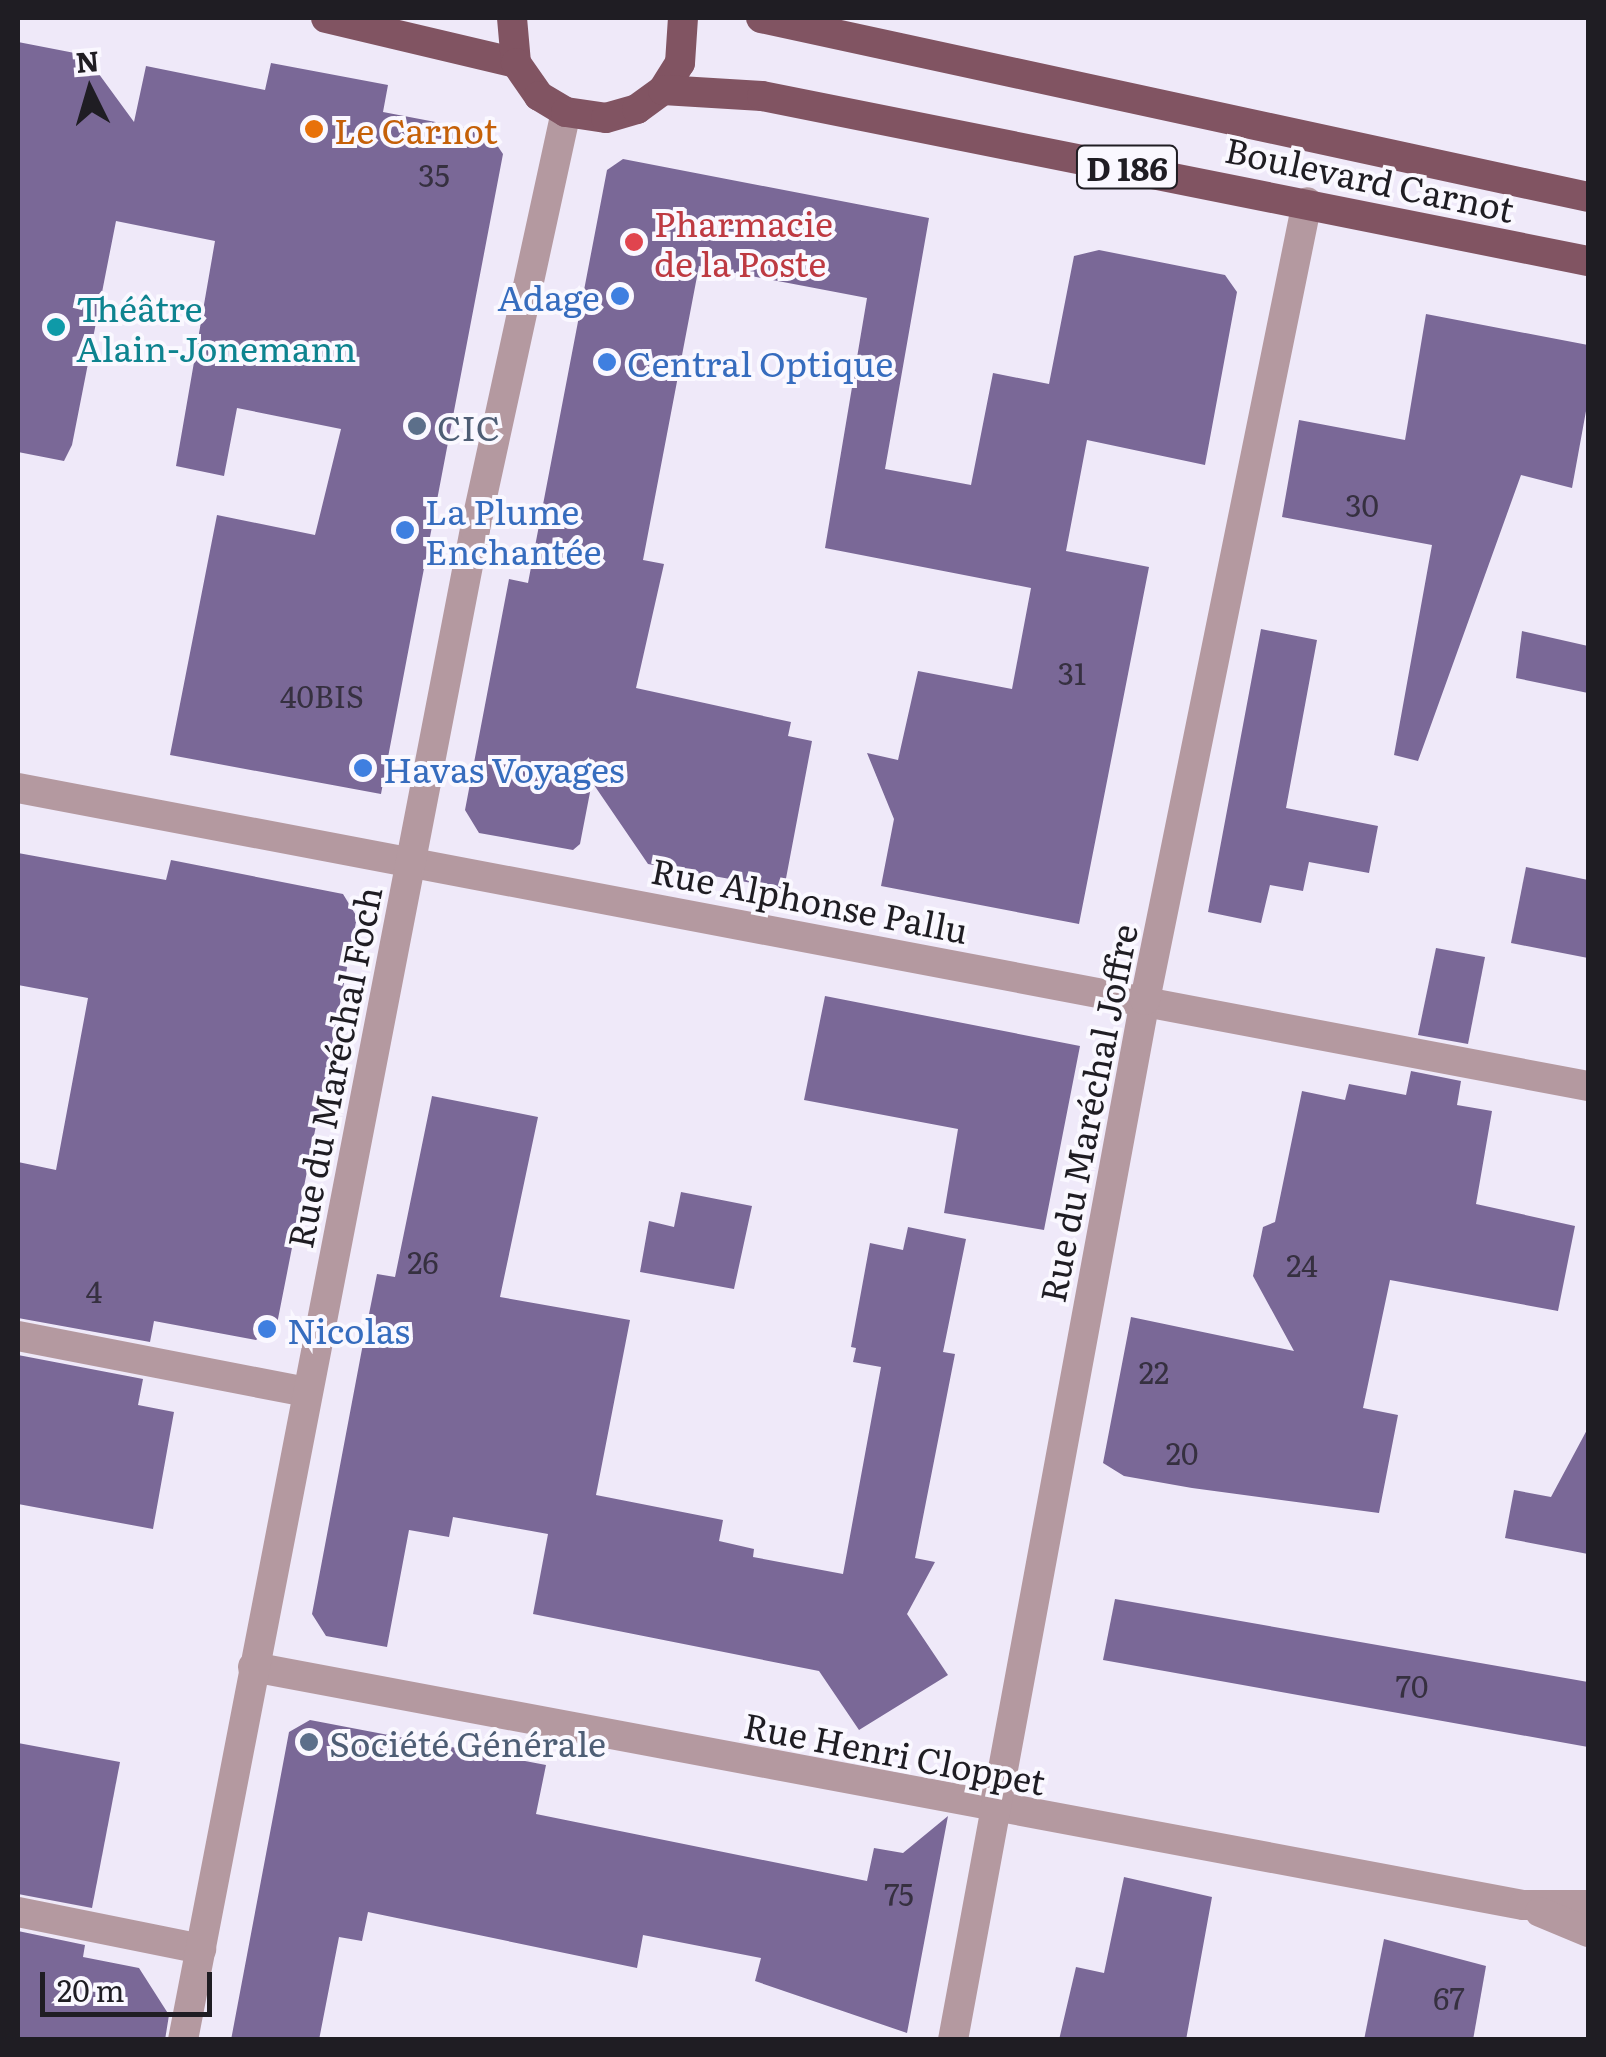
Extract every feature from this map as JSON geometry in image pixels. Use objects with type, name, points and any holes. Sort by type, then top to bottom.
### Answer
[{"type":"main road","points":[[326,18],[516,62]]},
{"type":"main road","points":[[512,18],[516,62],[539,96],[566,112],[606,118],[637,109],[663,90],[680,62],[683,18]]},
{"type":"main road","name":"Boulevard Carnot","points":[[761,18],[1588,197]]},
{"type":"main road","name":"Boulevard Carnot","points":[[663,90],[762,96],[1588,261]]},
{"type":"street","name":"Rue du Maréchal Foch","points":[[184,2040],[475,529],[566,112]]},
{"type":"street","name":"Rue du Maréchal Joffre","points":[[953,2040],[1145,1000],[1307,202]]},
{"type":"street","name":"Rue Alphonse Pallu","points":[[18,788],[1588,1086]]},
{"type":"street","points":[[18,1336],[308,1392]]},
{"type":"street","name":"Rue Henri Cloppet","points":[[254,1667],[998,1810],[1523,1905],[1588,1906]]},
{"type":"street","name":"Rue Henri Cloppet","points":[[1523,1905],[1588,1932]]},
{"type":"street","points":[[18,1912],[200,1949]]},
{"type":"building","points":[[18,42],[85,55],[134,122],[146,66],[265,90],[271,63],[388,85],[383,112],[488,132],[503,154],[381,794],[170,755],[217,515],[315,535],[341,429],[237,408],[224,476],[176,466],[215,241],[116,221],[72,445],[64,461],[18,452]]},
{"type":"building","points":[[623,159],[929,218],[885,469],[971,485],[993,373],[1049,384],[1074,256],[1099,250],[1225,275],[1237,292],[1205,465],[1087,440],[1066,551],[1149,567],[1079,924],[881,886],[894,819],[867,753],[898,760],[918,671],[1012,689],[1031,588],[825,548],[867,298],[699,266],[643,560],[664,564],[636,688],[791,722],[788,736],[812,741],[784,889],[648,864],[592,782],[580,844],[573,850],[479,833],[465,810],[509,579],[528,583],[607,170]]},
{"type":"building","points":[[1426,314],[1588,345],[1588,400],[1572,488],[1521,475],[1418,761],[1394,755],[1432,545],[1282,517],[1299,420],[1405,440]]},
{"type":"building","points":[[1261,629],[1317,640],[1286,808],[1378,826],[1369,873],[1309,862],[1303,891],[1270,885],[1261,923],[1208,912]]},
{"type":"building","points":[[1522,631],[1588,646],[1588,693],[1516,678]]},
{"type":"building","points":[[18,853],[166,880],[171,860],[343,894],[357,917],[277,1324],[256,1340],[154,1321],[150,1342],[18,1318],[18,1162],[56,1170],[88,998],[18,985]]},
{"type":"building","points":[[1526,867],[1588,880],[1588,958],[1511,943]]},
{"type":"building","points":[[1436,948],[1485,957],[1468,1044],[1418,1035]]},
{"type":"building","points":[[825,996],[1080,1046],[1044,1230],[944,1213],[958,1129],[804,1100]]},
{"type":"building","points":[[1411,1071],[1461,1081],[1457,1105],[1492,1111],[1476,1204],[1575,1226],[1558,1311],[1390,1280],[1363,1408],[1398,1415],[1379,1513],[1124,1476],[1103,1463],[1131,1317],[1294,1351],[1253,1276],[1263,1227],[1275,1222],[1302,1091],[1345,1100],[1349,1084],[1406,1095]]},
{"type":"building","points":[[432,1096],[538,1117],[500,1297],[630,1320],[596,1495],[723,1520],[719,1541],[754,1549],[753,1557],[843,1574],[881,1367],[853,1362],[856,1348],[851,1347],[870,1243],[903,1250],[908,1227],[966,1239],[943,1352],[955,1354],[915,1558],[935,1562],[907,1614],[948,1675],[859,1730],[819,1671],[533,1614],[548,1534],[453,1517],[449,1537],[409,1530],[387,1647],[326,1636],[312,1614],[362,1349],[377,1274],[395,1277]]},
{"type":"building","points":[[681,1192],[752,1206],[734,1289],[640,1272],[649,1221],[674,1227]]},
{"type":"building","points":[[18,1355],[143,1379],[138,1405],[174,1412],[153,1529],[18,1504]]},
{"type":"building","points":[[1588,1428],[1588,1554],[1505,1538],[1514,1490],[1551,1497]]},
{"type":"building","points":[[1115,1599],[1588,1682],[1588,1747],[1103,1660]]},
{"type":"building","points":[[310,1720],[546,1765],[536,1814],[867,1881],[874,1848],[903,1853],[948,1816],[907,2033],[755,1981],[761,1958],[643,1935],[637,1968],[368,1912],[362,1941],[339,1937],[319,2040],[231,2040],[289,1732]]},
{"type":"building","points":[[18,1743],[120,1762],[92,1908],[18,1894]]},
{"type":"building","points":[[1124,1877],[1212,1897],[1186,2040],[1059,2040],[1076,1967],[1104,1973]]},
{"type":"building","points":[[18,1931],[85,1945],[83,1957],[139,1968],[169,2015],[165,2040],[18,2040]]},
{"type":"building","points":[[1384,1939],[1486,1966],[1473,2040],[1364,2040]]},
{"type":"place","name":"Le Carnot","points":[[314,129]]},
{"type":"place","name":"Pharmacie de la Poste","points":[[634,242]]},
{"type":"place","name":"Adage","points":[[620,296]]},
{"type":"place","name":"Théâtre Alain-Jonemann","points":[[56,327]]},
{"type":"place","name":"Central Optique","points":[[607,362]]},
{"type":"place","name":"CIC","points":[[417,426]]},
{"type":"place","name":"La Plume Enchantée","points":[[405,530]]},
{"type":"place","name":"Havas Voyages","points":[[363,768]]},
{"type":"place","name":"Nicolas","points":[[267,1329]]},
{"type":"place","name":"Société Générale","points":[[309,1742]]}]
